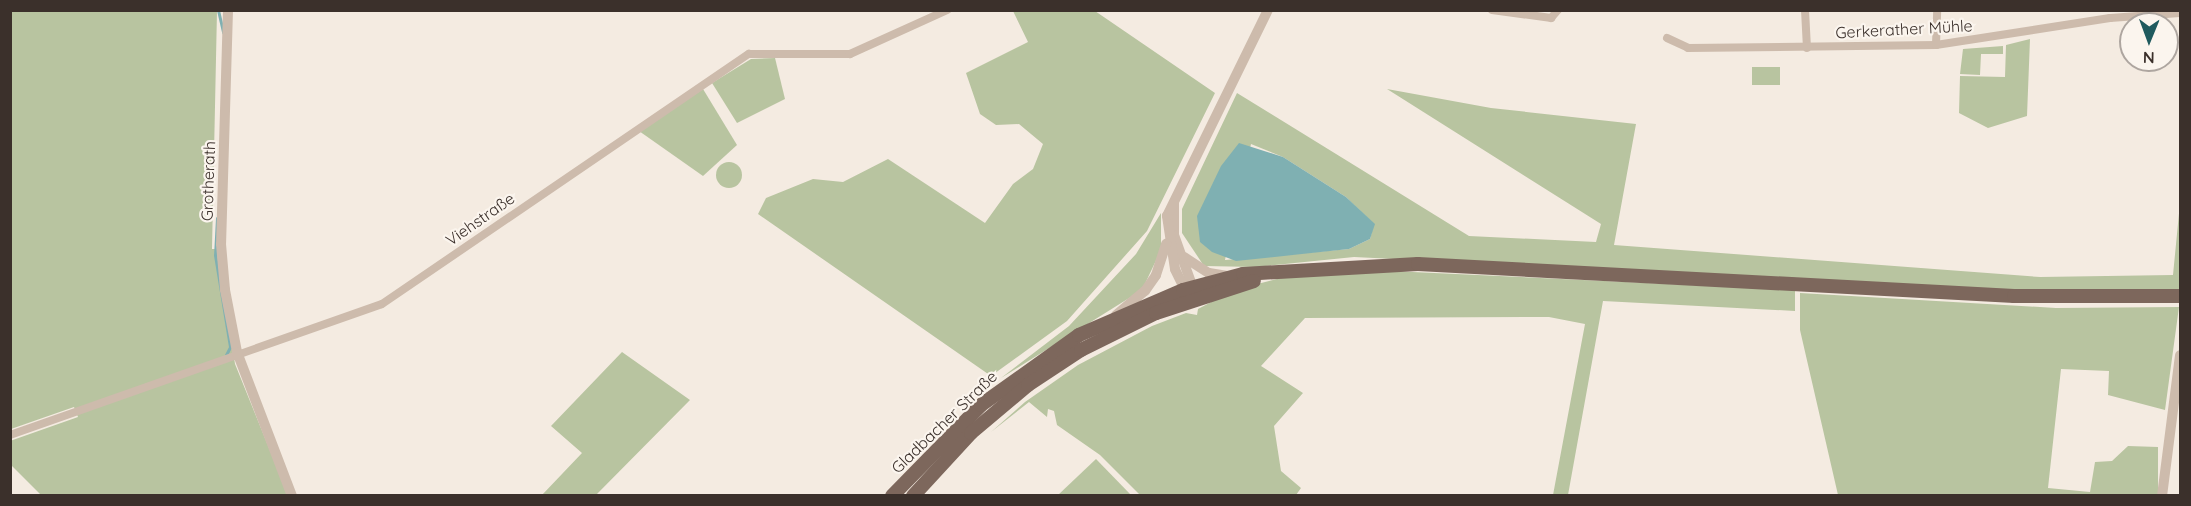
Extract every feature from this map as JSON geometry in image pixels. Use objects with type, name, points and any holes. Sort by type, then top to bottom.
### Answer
[{"type":"main road","points":[[1189,292],[1233,276],[1312,267],[1418,264],[2002,296],[2181,296]]},
{"type":"main road","points":[[1189,292],[1312,267]]},
{"type":"main road","name":"Gladbacher Straße","points":[[892,495],[981,405],[1021,373],[1113,318],[1189,292]]},
{"type":"main road","name":"Gladbacher Straße","points":[[913,495],[971,433],[1028,385],[1115,332],[1189,292]]},
{"type":"street","name":"Grotherath","points":[[228,10],[221,244],[237,354],[292,495]]},
{"type":"street","name":"Viehstraße","points":[[10,435],[237,354],[348,318],[412,287],[731,62],[768,51],[850,54],[947,10]]},
{"type":"street","points":[[1113,318],[1145,291],[1156,275],[1167,235],[1167,216],[1268,10]]},
{"type":"street","points":[[1492,10],[1540,18],[1551,18],[1558,10]]},
{"type":"street","points":[[1805,10],[1806,48]]},
{"type":"street","points":[[1936,10],[1936,45]]},
{"type":"street","name":"Gerkerather Mühle","points":[[1667,38],[1688,48],[1936,45],[2110,18],[2181,13]]},
{"type":"street","points":[[1174,203],[1174,235],[1184,256],[1189,292]]},
{"type":"street","points":[[1167,235],[1189,292]]},
{"type":"street","points":[[1184,256],[1209,273],[1233,276]]},
{"type":"street","points":[[2162,495],[2181,355]]},
{"type":"green space","points":[[11,11],[217,11],[212,249],[217,249],[235,364],[288,495],[41,495],[11,465],[10,441],[78,417],[74,407],[11,429]]},
{"type":"green space","points":[[1013,11],[1095,11],[1215,93],[1147,231],[1067,321],[991,376],[758,214],[766,198],[813,179],[843,182],[888,159],[985,223],[1013,184],[1033,169],[1043,144],[1019,124],[996,125],[980,114],[966,73],[1028,42]]},
{"type":"green space","points":[[2030,39],[2027,116],[1988,128],[1959,113],[1960,76],[2005,77],[2006,45]]},
{"type":"green space","points":[[2003,46],[2003,54],[1981,54],[1980,75],[1960,74],[1963,49]]},
{"type":"green space","points":[[775,58],[785,99],[737,123],[712,83],[751,59]]},
{"type":"green space","points":[[1752,67],[1780,67],[1780,85],[1752,85]]},
{"type":"green space","points":[[703,89],[737,145],[703,176],[639,131]]},
{"type":"green space","points":[[1387,89],[1491,108],[1636,124],[1614,245],[2040,277],[2173,275],[2180,203],[2180,291],[2018,290],[1354,257],[1256,267],[1204,266],[1182,233],[1182,209],[1237,93],[1469,236],[1596,242],[1601,224]],"holes":[[[1251,144],[1283,157],[1346,197],[1374,224],[1370,239],[1349,249],[1225,260]]]},
{"type":"green space","points":[[729,162],[738,166],[742,175],[738,184],[729,188],[720,184],[716,175],[720,166]]},
{"type":"green space","points":[[1161,213],[1161,250],[1142,290],[1001,378],[1069,326],[1136,254]]},
{"type":"green space","points":[[1391,271],[1795,290],[1795,311],[1603,301],[1568,495],[1553,495],[1585,324],[1549,317],[1305,318],[1261,366],[1303,393],[1274,426],[1281,471],[1301,488],[1296,495],[1140,495],[1100,455],[1057,425],[1054,411],[1048,409],[1047,417],[1029,402],[991,432],[1025,402],[1078,365],[1152,326],[1186,313],[1197,315],[1198,309],[1234,290],[1289,276]]},
{"type":"green space","points":[[1800,293],[2056,308],[2179,307],[2165,410],[2108,395],[2109,371],[2061,369],[2048,488],[2090,492],[2095,462],[2112,461],[2128,446],[2158,447],[2158,495],[1838,495],[1800,330]]},
{"type":"green space","points":[[622,352],[690,400],[596,495],[542,495],[582,453],[551,426]]},
{"type":"green space","points":[[1096,459],[1131,495],[1058,495]]},
{"type":"water","points":[[1239,143],[1283,157],[1346,197],[1375,224],[1370,239],[1349,249],[1236,261],[1212,252],[1200,242],[1197,216],[1221,166]]},
{"type":"waterway","points":[[218,10],[223,32]]},
{"type":"waterway","points":[[217,218],[215,255],[230,347],[226,355]]}]
